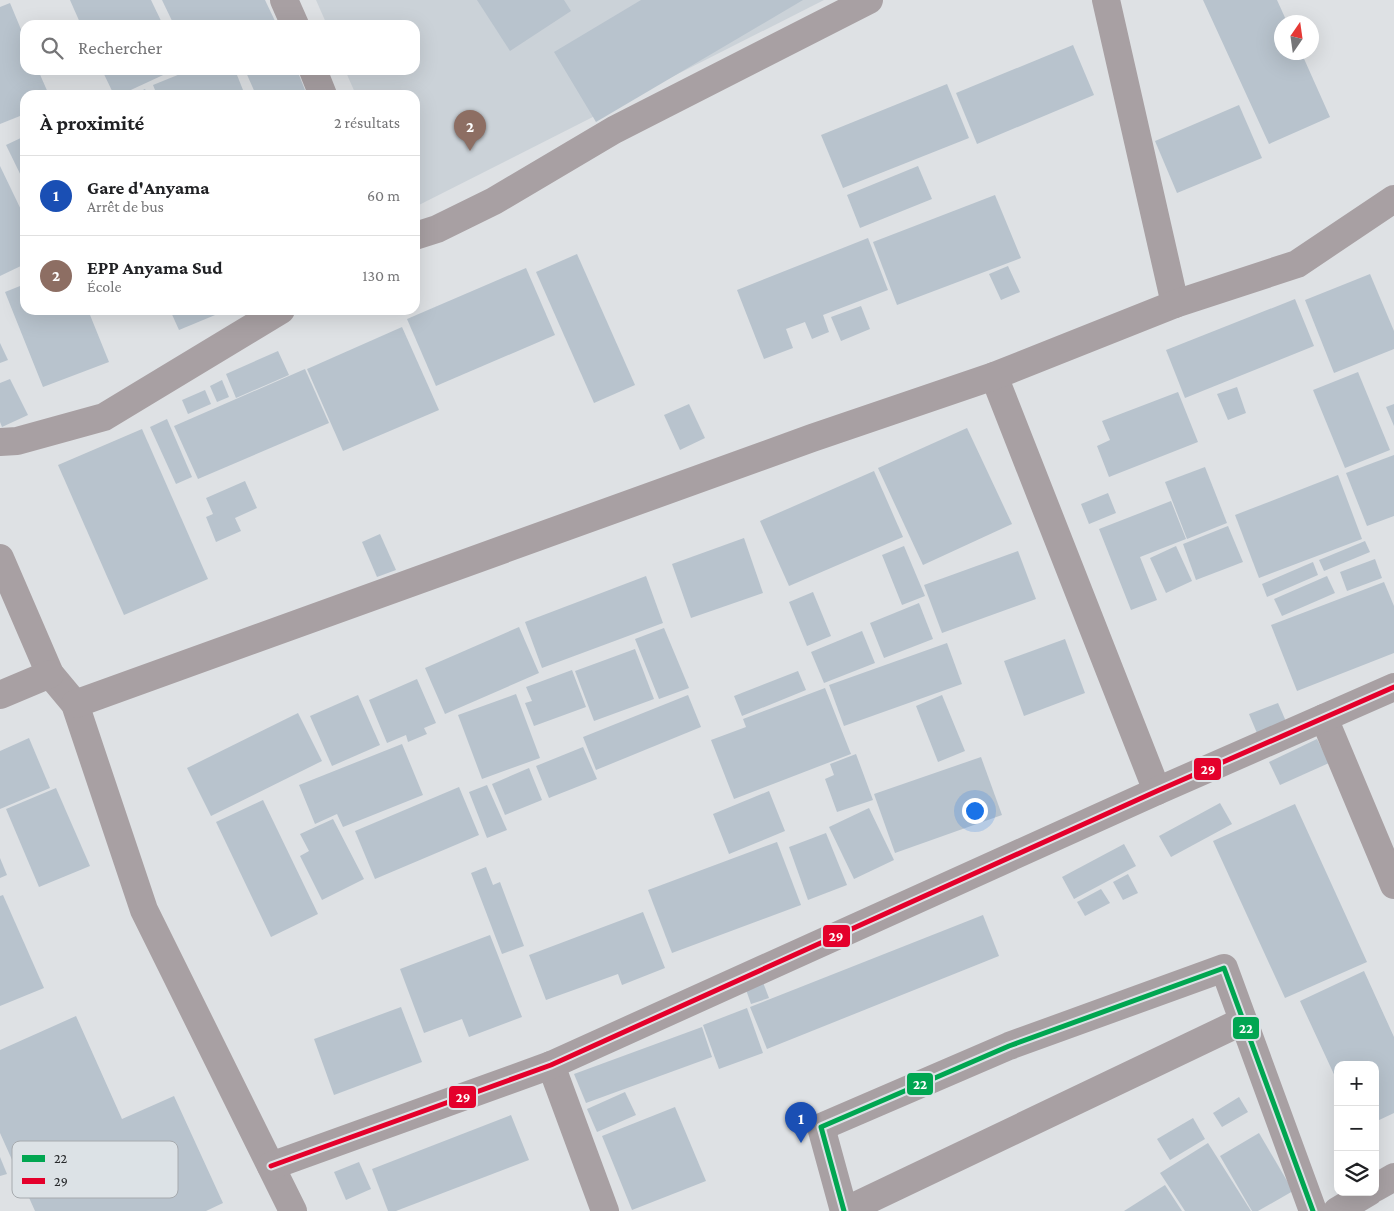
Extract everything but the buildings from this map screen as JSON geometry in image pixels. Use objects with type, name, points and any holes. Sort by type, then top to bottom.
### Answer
[{"type":"main road","points":[[1379,1186],[1394,1177]]},
{"type":"main road","points":[[1337,1211],[1362,1196]]},
{"type":"street","points":[[284,0],[292,20]]},
{"type":"street","points":[[420,234],[436,229],[494,201],[614,130],[869,0]]},
{"type":"street","points":[[1106,0],[1175,304]]},
{"type":"street","points":[[315,75],[321,90]]},
{"type":"street","points":[[75,704],[812,438],[994,376],[1175,304],[1297,264],[1394,199]]},
{"type":"street","points":[[0,442],[17,441],[104,418],[273,315]]},
{"type":"street","points":[[994,376],[1157,791]]},
{"type":"street","points":[[0,558],[50,674],[75,704],[144,910],[292,1211]]},
{"type":"street","points":[[0,695],[50,674]]},
{"type":"street","points":[[271,1166],[550,1065],[1157,791],[1394,687]]},
{"type":"street","points":[[1324,718],[1394,885]]},
{"type":"street","points":[[1243,1021],[844,1211],[821,1127],[1009,1046],[1224,968],[1313,1211]]},
{"type":"street","points":[[550,1065],[605,1211]]},
{"type":"shaded area","points":[[316,0],[824,0],[420,204],[420,90],[354,90],[347,75],[420,75],[420,20],[325,20]]},
{"type":"transit line","name":"29","points":[[271,1166],[551,1065],[1157,791],[1394,687]]},
{"type":"transit line","name":"22","points":[[844,1211],[821,1127],[1009,1046],[1224,968],[1313,1211]]},
{"type":"place","name":"EPP Anyama Sud","points":[[470,151]]},
{"type":"place","name":"Gare d'Anyama","points":[[801,1143]]}]
